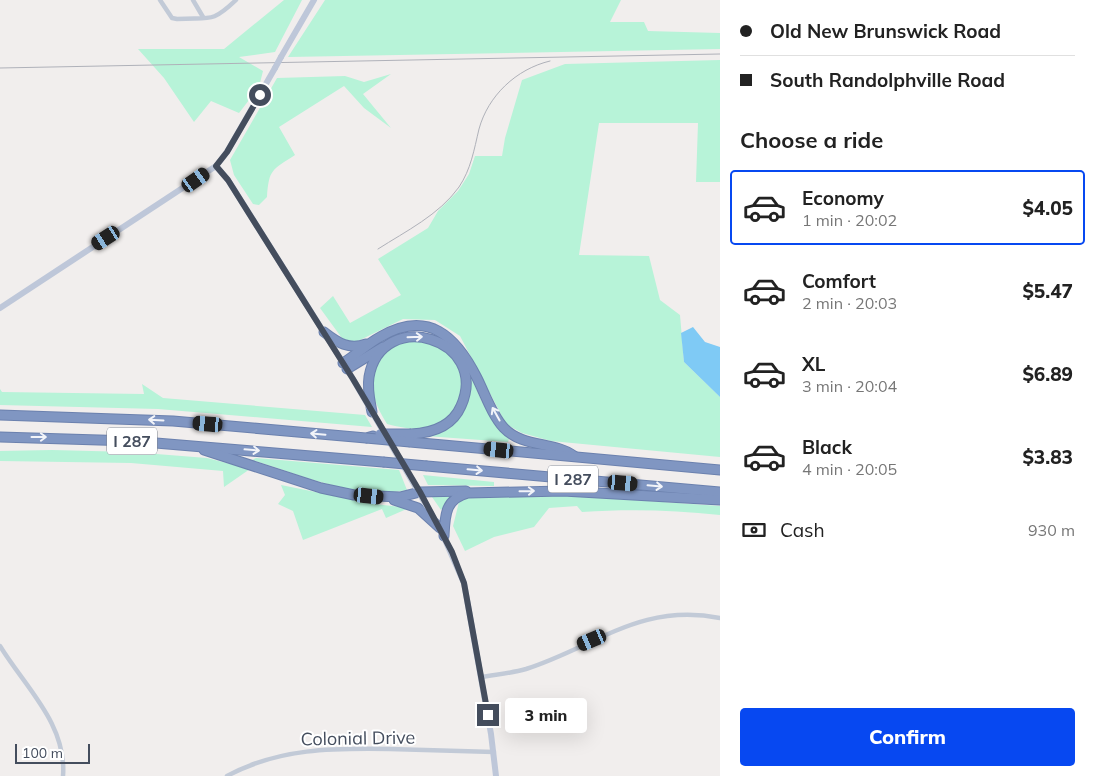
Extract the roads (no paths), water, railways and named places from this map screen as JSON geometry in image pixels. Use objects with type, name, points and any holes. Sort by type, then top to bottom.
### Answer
[{"type":"highway","points":[[345,366],[371,343],[390,332],[407,327],[426,327],[453,340],[466,358],[505,428],[520,439],[567,451],[575,457]]},
{"type":"highway","points":[[324,332],[346,346],[358,347],[371,343]]},
{"type":"highway","points":[[345,366],[392,342],[417,336],[435,340],[447,347],[456,356],[466,379],[462,404],[448,424],[411,438]]},
{"type":"highway","points":[[372,412],[368,385],[371,370],[376,359],[392,342]]},
{"type":"highway","name":"I 287","points":[[0,415],[89,416],[173,421],[366,438],[411,438],[575,457],[720,470]]},
{"type":"highway","name":"I 287","points":[[0,437],[78,438],[186,444],[720,492]]},
{"type":"highway","points":[[186,444],[321,488],[409,504],[418,508],[442,532]]},
{"type":"highway","points":[[384,498],[400,497],[420,492],[580,491],[720,500]]},
{"type":"highway","points":[[442,532],[448,505],[461,495],[478,492]]},
{"type":"main road","points":[[0,308],[216,166],[227,152],[314,0]]},
{"type":"main road","points":[[216,166],[228,180],[345,366],[442,532],[463,579],[494,752],[496,776]]},
{"type":"street","points":[[160,0],[172,18],[203,17],[213,19],[221,15],[236,0]]},
{"type":"street","points":[[193,0],[203,17]]},
{"type":"street","points":[[481,677],[526,669],[640,621],[685,614],[720,618]]},
{"type":"street","points":[[0,646],[57,731],[63,753],[63,776]]},
{"type":"street","name":"Colonial Drive","points":[[227,776],[270,758],[313,750],[494,752]]},
{"type":"water","points":[[693,327],[705,342],[720,347],[720,397],[684,362],[681,333]]},
{"type":"railway","points":[[0,68],[720,54]]},
{"type":"railway","points":[[378,249],[422,222],[451,197],[466,173],[472,159],[483,117],[496,95],[515,77],[526,70],[550,61]]}]
